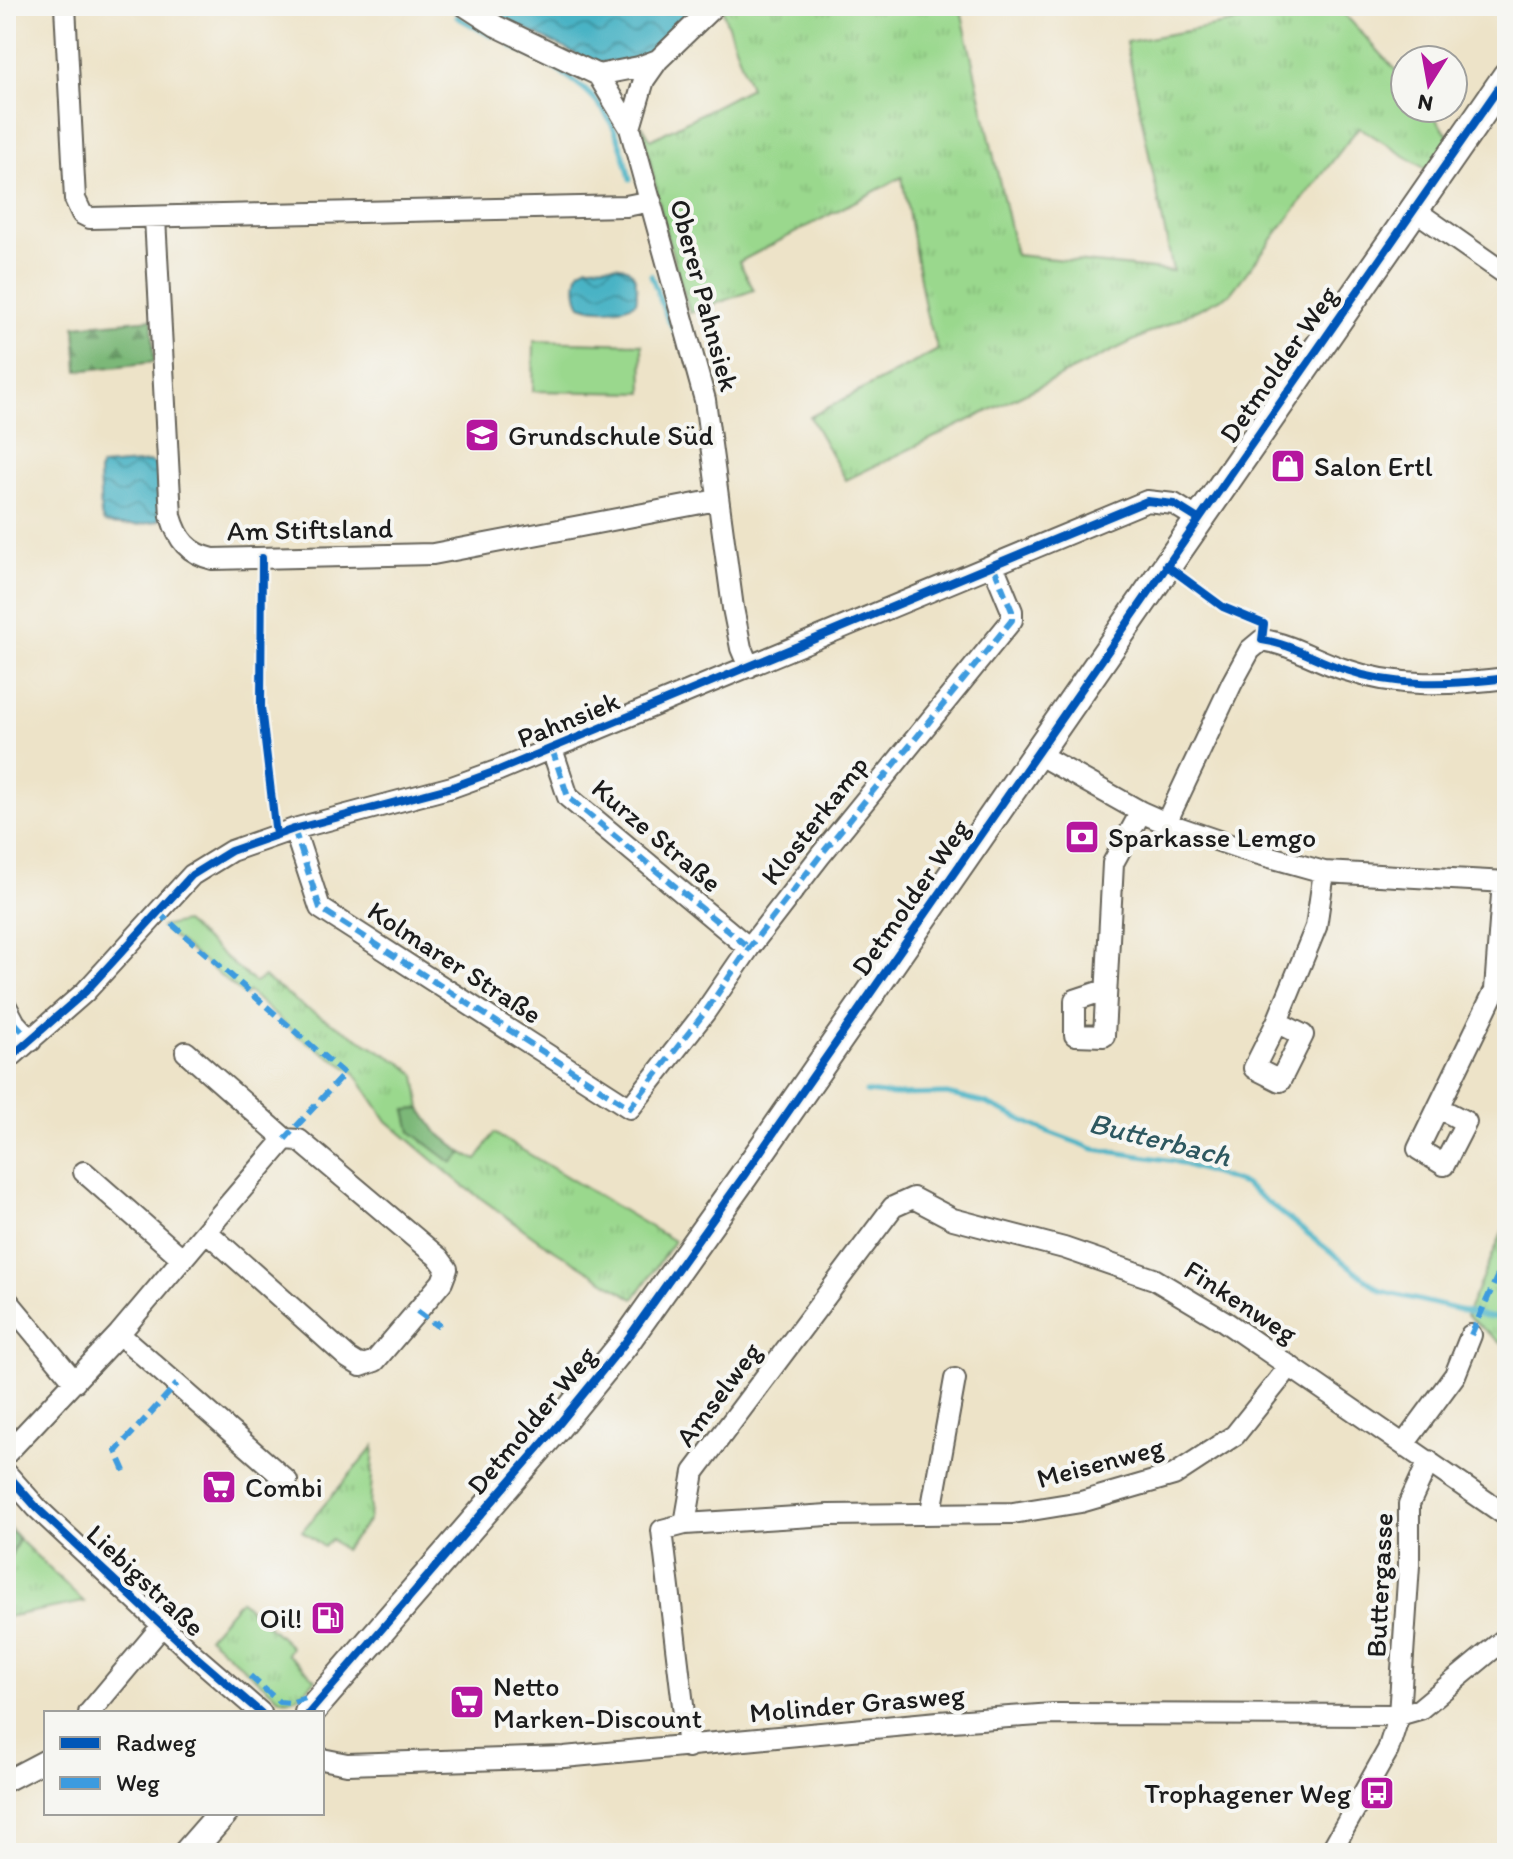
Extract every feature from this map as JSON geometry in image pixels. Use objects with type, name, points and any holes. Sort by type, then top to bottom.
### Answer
[{"type":"street","points":[[65,6],[77,208],[82,214],[98,220],[626,206],[651,201]]},
{"type":"street","points":[[465,6],[496,26],[598,75],[658,60]]},
{"type":"street","points":[[630,128],[644,80],[658,60],[714,6]]},
{"type":"street","name":"Oberer Pahnsiek","points":[[598,75],[630,128],[705,400],[733,608],[741,648],[749,667]]},
{"type":"street","name":"Detmolder Weg","points":[[311,1711],[555,1429],[624,1344],[1507,76]]},
{"type":"street","points":[[1413,209],[1507,275]]},
{"type":"street","name":"Am Stiftsland","points":[[155,218],[171,516],[181,541],[199,555],[213,559],[433,554],[717,500]]},
{"type":"street","name":"Pahnsiek","points":[[8,1057],[31,1041],[85,992],[192,875],[231,851],[294,829],[452,787],[552,749],[1147,501],[1174,504],[1198,519]]},
{"type":"street","name":"Klosterkamp","points":[[630,1108],[820,856],[1012,620],[1012,611],[993,565]]},
{"type":"street","points":[[1166,823],[1244,661],[1250,650],[1262,640],[1278,642],[1345,670],[1421,685],[1507,678]]},
{"type":"street","name":"Kurze Straße","points":[[552,749],[568,797],[749,948]]},
{"type":"street","points":[[1036,753],[1166,823],[1324,872],[1505,882],[1495,990],[1439,1108]]},
{"type":"street","points":[[1105,990],[1113,863],[1141,812]]},
{"type":"street","name":"Kolmarer Straße","points":[[294,829],[320,908],[630,1108]]},
{"type":"street","points":[[1277,1022],[1316,927],[1324,872]]},
{"type":"street","points":[[6,1006],[15,1023],[31,1041]]},
{"type":"street","points":[[186,1052],[285,1139],[299,1140],[439,1258],[447,1269],[442,1282],[375,1361],[361,1366],[348,1358],[206,1231]]},
{"type":"street","points":[[6,1454],[119,1334],[285,1139]]},
{"type":"street","points":[[84,1172],[183,1259]]},
{"type":"street","name":"Finkenweg","points":[[913,1198],[953,1219],[1064,1248],[1154,1279],[1224,1321],[1507,1516]]},
{"type":"street","name":"Amselweg","points":[[685,1524],[694,1472],[893,1207],[913,1198]]},
{"type":"street","points":[[6,1299],[75,1382]]},
{"type":"street","points":[[119,1334],[287,1481]]},
{"type":"street","points":[[1404,1444],[1455,1375],[1471,1335]]},
{"type":"street","name":"Meisenweg","points":[[685,1524],[931,1512],[1013,1513],[1081,1502],[1174,1475],[1235,1435],[1290,1366]]},
{"type":"street","points":[[931,1512],[955,1379]]},
{"type":"street","name":"Buttergasse","points":[[1399,1715],[1409,1565],[1409,1504],[1429,1461]]},
{"type":"street","name":"Liebigstraße","points":[[6,1473],[37,1508],[162,1626],[259,1711]]},
{"type":"street","points":[[685,1524],[662,1530],[688,1747]]},
{"type":"street","points":[[91,1711],[162,1626]]},
{"type":"street","points":[[1330,1853],[1388,1750],[1399,1715],[1420,1709],[1507,1637]]},
{"type":"street","name":"Molinder Grasweg","points":[[324,1759],[347,1764],[564,1757],[1053,1714],[1399,1715]]},
{"type":"street","points":[[6,1781],[44,1761]]},
{"type":"street","points":[[188,1853],[221,1815]]},
{"type":"green space","points":[[725,6],[960,6],[1016,255],[1173,271],[1126,42],[1337,6],[1389,63],[1389,124],[1440,124],[1450,137],[1427,170],[1359,127],[1230,294],[846,480],[810,417],[938,350],[926,313],[902,177],[739,262],[754,290],[690,313],[665,229],[642,125],[651,140],[750,88],[722,9]]},
{"type":"green space","points":[[152,319],[154,362],[78,371],[75,326]]},
{"type":"green space","points":[[534,341],[642,344],[643,393],[533,391]]},
{"type":"green space","points":[[184,922],[255,983],[264,977],[304,1007],[403,1064],[416,1075],[421,1109],[406,1111],[452,1162],[463,1153],[477,1160],[494,1133],[674,1241],[634,1299],[540,1241],[461,1184],[387,1121],[354,1072],[298,1036],[249,992],[245,996],[161,927]]},
{"type":"green space","points":[[421,1109],[436,1131],[463,1153],[452,1163],[411,1132],[406,1110]]},
{"type":"green space","points":[[1507,1222],[1507,1348],[1466,1315]]},
{"type":"green space","points":[[374,1446],[369,1520],[344,1550],[331,1539],[324,1547],[302,1531]]},
{"type":"green space","points":[[6,1524],[19,1539],[6,1566]]},
{"type":"green space","points":[[19,1539],[84,1602],[6,1617],[6,1566]]},
{"type":"green space","points":[[240,1600],[291,1647],[287,1654],[316,1679],[300,1695],[290,1699],[279,1698],[208,1637]]},
{"type":"water","points":[[478,6],[708,6],[655,48],[626,61],[609,63],[591,61]]},
{"type":"water","points":[[588,266],[618,266],[630,270],[636,283],[636,302],[609,309],[581,305],[577,278],[580,270]]},
{"type":"water","points":[[151,462],[160,469],[162,513],[159,520],[132,525],[104,522],[101,516],[101,466]]},
{"type":"waterway","points":[[457,17],[491,36]]},
{"type":"waterway","points":[[511,46],[557,70],[590,95],[614,129],[630,179]]},
{"type":"waterway","points":[[651,275],[667,318],[680,339]]},
{"type":"waterway","name":"Butterbach","points":[[866,1092],[947,1094],[985,1103],[1094,1149],[1174,1161],[1244,1184],[1381,1291],[1489,1317],[1507,1318]]},
{"type":"marked path","points":[[294,829],[320,908],[630,1108],[820,856],[1012,620],[1012,611],[993,565]]},
{"type":"marked path","points":[[552,749],[568,797],[749,948]]},
{"type":"marked path","points":[[158,912],[344,1074],[285,1139]]},
{"type":"marked path","points":[[6,1006],[15,1023],[31,1041]]},
{"type":"marked path","points":[[1471,1335],[1507,1255]]},
{"type":"marked path","points":[[417,1311],[436,1325],[440,1322]]},
{"type":"marked path","points":[[125,1471],[116,1451],[177,1384]]},
{"type":"marked path","points":[[250,1676],[279,1702],[290,1703],[306,1698]]},
{"type":"cycle path","points":[[311,1711],[555,1429],[624,1344],[1507,76]]},
{"type":"cycle path","points":[[6,1061],[85,992],[192,875],[231,851],[294,829],[452,787],[499,770],[1147,501],[1174,504],[1198,519]]},
{"type":"cycle path","points":[[262,558],[261,707],[276,835]]},
{"type":"cycle path","points":[[1166,565],[1223,607],[1264,624],[1262,640],[1343,669],[1404,682],[1507,678]]},
{"type":"cycle path","points":[[6,1473],[37,1508],[259,1711]]},
{"type":"place","name":"Grundschule Süd","points":[[482,435]]},
{"type":"place","name":"Salon Ertl","points":[[1288,466]]},
{"type":"place","name":"Sparkasse Lemgo","points":[[1082,837]]},
{"type":"place","name":"Combi","points":[[219,1487]]},
{"type":"place","name":"Oil!","points":[[328,1618]]},
{"type":"place","name":"Netto Marken-Discount","points":[[467,1702]]},
{"type":"place","name":"Trophagener Weg","points":[[1377,1793]]}]
